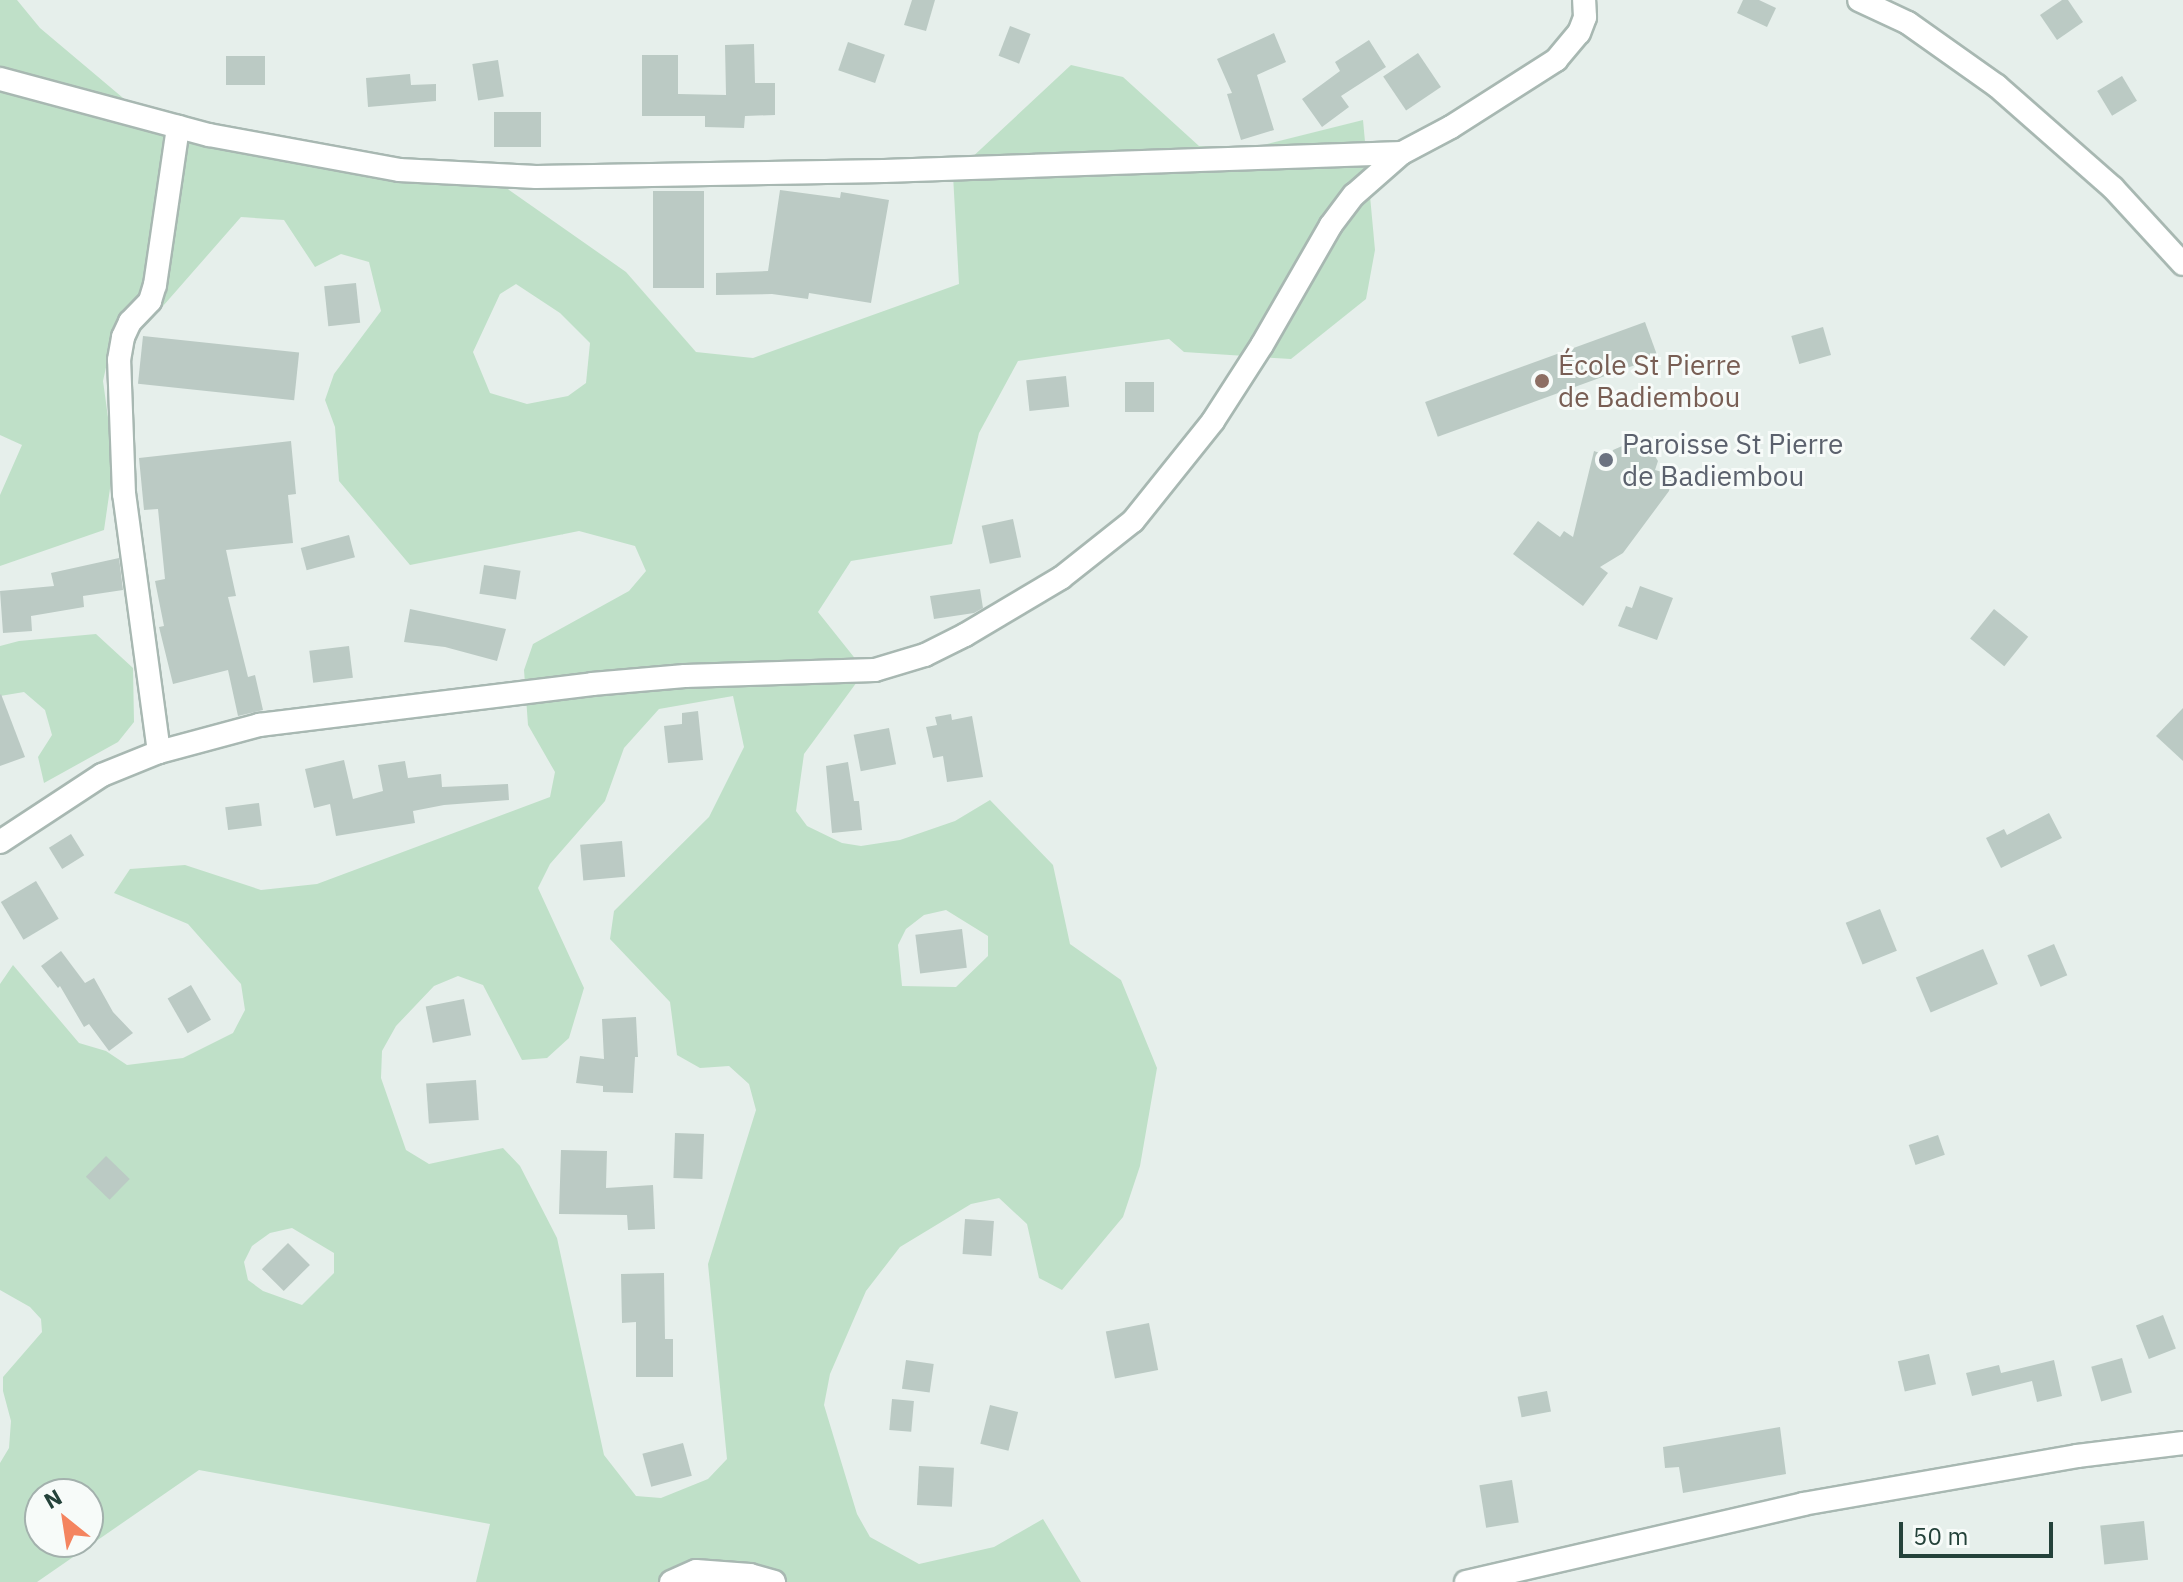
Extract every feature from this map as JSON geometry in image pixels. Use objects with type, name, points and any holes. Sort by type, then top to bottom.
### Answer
[{"type":"street","points":[[0,842],[102,775],[159,752],[259,725],[592,684],[685,676],[875,670],[952,642],[1061,578],[1133,521],[1213,421],[1262,345],[1331,225],[1354,195],[1402,153],[1451,127],[1556,60],[1579,33],[1585,17],[1584,0]]},
{"type":"street","points":[[1859,0],[1908,23],[1997,86],[2113,188],[2183,264]]},
{"type":"street","points":[[0,79],[178,127],[399,170],[536,177],[914,170],[1402,153]]},
{"type":"street","points":[[159,752],[124,494],[119,360],[127,330],[150,301],[155,285],[178,127]]},
{"type":"street","points":[[1466,1582],[1535,1569],[1803,1504],[2077,1456],[2183,1443]]},
{"type":"street","points":[[671,1582],[696,1571],[750,1575],[774,1582]]},
{"type":"green space","points":[[0,0],[17,0],[40,28],[167,135],[495,180],[626,272],[696,352],[753,358],[959,284],[953,175],[1071,65],[1123,77],[1199,146],[1251,148],[1363,120],[1375,250],[1366,299],[1291,359],[1184,352],[1169,339],[1018,361],[979,433],[952,544],[851,561],[818,612],[865,671],[804,754],[796,811],[807,826],[842,843],[861,846],[900,840],[955,821],[990,800],[1053,865],[1070,944],[1121,980],[1157,1068],[1140,1166],[1123,1217],[1062,1290],[1039,1278],[1027,1224],[999,1198],[971,1204],[900,1247],[866,1291],[830,1374],[824,1405],[857,1514],[870,1537],[919,1564],[994,1547],[1043,1519],[1081,1582],[476,1582],[490,1524],[199,1470],[104,1536],[104,1478],[24,1478],[24,1558],[72,1558],[37,1582],[0,1582],[0,1463],[9,1448],[11,1421],[3,1391],[3,1377],[42,1332],[41,1319],[30,1307],[0,1290],[0,984],[13,965],[79,1043],[106,1051],[127,1065],[183,1058],[233,1033],[245,1010],[241,984],[188,924],[114,893],[130,869],[185,865],[261,890],[317,884],[550,797],[555,772],[528,725],[524,670],[533,644],[629,591],[646,571],[635,546],[579,531],[410,565],[339,481],[335,427],[325,400],[334,374],[381,311],[369,262],[341,254],[315,267],[284,220],[241,217],[149,322],[109,354],[103,381],[114,461],[104,530],[0,566],[0,495],[22,445],[0,435]],"holes":[[[516,284],[560,313],[590,343],[586,383],[568,396],[527,404],[490,393],[473,352],[500,294]],[[733,696],[744,747],[709,817],[614,911],[610,939],[670,1002],[677,1055],[700,1068],[729,1066],[749,1084],[756,1110],[708,1264],[727,1459],[708,1479],[661,1498],[636,1496],[604,1455],[557,1238],[520,1166],[503,1148],[429,1164],[406,1150],[381,1078],[382,1051],[396,1026],[434,986],[458,976],[483,985],[522,1060],[547,1058],[569,1038],[584,988],[538,888],[550,864],[605,801],[624,748],[659,709]],[[946,910],[988,936],[988,956],[956,987],[902,986],[898,945],[906,929],[924,915]],[[292,1228],[334,1253],[334,1273],[302,1305],[263,1291],[248,1280],[244,1262],[252,1246],[270,1233]]]},
{"type":"green space","points":[[96,634],[133,668],[134,722],[118,742],[44,783],[38,757],[52,735],[45,710],[24,692],[0,696],[0,646],[19,641]]},
{"type":"building","points":[[912,0],[935,0],[926,31],[904,25]]},
{"type":"building","points":[[1743,0],[1759,0],[1776,8],[1767,27],[1737,13]]},
{"type":"building","points":[[2062,0],[2068,0],[2083,22],[2057,40],[2040,15]]},
{"type":"building","points":[[1010,26],[1031,34],[1019,64],[999,56]]},
{"type":"building","points":[[1274,33],[1286,62],[1257,75],[1274,130],[1241,140],[1227,94],[1232,93],[1217,59]]},
{"type":"building","points":[[1369,40],[1386,67],[1341,96],[1349,107],[1322,127],[1302,99],[1340,71],[1335,62]]},
{"type":"building","points":[[848,42],[885,55],[875,83],[838,70]]},
{"type":"building","points":[[754,44],[755,83],[775,83],[775,115],[745,116],[744,128],[705,127],[705,116],[642,116],[642,55],[678,55],[678,94],[726,95],[725,45]]},
{"type":"building","points":[[1418,53],[1441,87],[1406,110],[1383,76]]},
{"type":"building","points":[[226,56],[265,56],[265,85],[226,85]]},
{"type":"building","points":[[498,60],[504,97],[478,101],[472,64]]},
{"type":"building","points":[[410,74],[411,85],[436,84],[436,101],[368,107],[366,78]]},
{"type":"building","points":[[2122,76],[2137,101],[2112,116],[2097,91]]},
{"type":"building","points":[[494,112],[541,112],[541,147],[494,147]]},
{"type":"building","points":[[780,190],[840,198],[841,192],[889,200],[871,303],[809,293],[808,299],[772,294],[716,295],[716,273],[768,271]]},
{"type":"building","points":[[653,191],[704,191],[704,288],[653,288]]},
{"type":"building","points":[[356,283],[360,323],[328,326],[324,286]]},
{"type":"building","name":"École St Pierre de Badiembou","points":[[1645,322],[1658,357],[1438,437],[1425,402]]},
{"type":"building","points":[[1823,327],[1831,355],[1799,364],[1791,336]]},
{"type":"building","points":[[143,336],[299,352],[294,400],[138,384]]},
{"type":"building","points":[[1066,376],[1069,407],[1029,411],[1026,380]]},
{"type":"building","points":[[1125,382],[1154,382],[1154,412],[1125,412]]},
{"type":"building","points":[[1636,440],[1647,444],[1658,461],[1655,470],[1673,475],[1669,491],[1623,553],[1600,567],[1608,573],[1583,606],[1513,554],[1538,521],[1560,537],[1564,531],[1573,537],[1594,451],[1611,457],[1613,450]]},
{"type":"building","points":[[291,441],[296,494],[288,495],[293,543],[226,550],[236,596],[228,597],[248,677],[255,675],[263,710],[238,716],[228,670],[173,684],[159,627],[164,626],[155,581],[165,579],[158,509],[144,510],[139,458]]},
{"type":"building","points":[[1013,519],[1021,557],[990,564],[982,526]]},
{"type":"building","points":[[349,535],[355,557],[307,570],[301,548]]},
{"type":"building","points":[[119,558],[123,590],[83,596],[84,607],[31,616],[32,631],[3,633],[0,591],[54,586],[51,573]]},
{"type":"building","points":[[484,565],[521,571],[516,599],[479,594]]},
{"type":"building","points":[[1640,586],[1673,598],[1657,640],[1618,626],[1626,606],[1632,608]]},
{"type":"building","points":[[980,589],[983,608],[974,613],[934,619],[930,596]]},
{"type":"building","points":[[410,609],[506,629],[497,661],[445,647],[404,642]]},
{"type":"building","points":[[1994,609],[2028,637],[2004,666],[1970,639]]},
{"type":"building","points":[[349,646],[353,678],[313,683],[309,651]]},
{"type":"building","points":[[0,695],[25,757],[0,766]]},
{"type":"building","points":[[2183,708],[2183,761],[2156,736]]},
{"type":"building","points":[[698,711],[703,760],[668,763],[664,726],[682,724],[682,713]]},
{"type":"building","points":[[951,714],[952,720],[972,716],[983,777],[947,782],[943,756],[933,758],[926,727],[937,725],[935,717]]},
{"type":"building","points":[[889,728],[896,764],[861,771],[854,735]]},
{"type":"building","points":[[344,760],[353,799],[383,791],[378,765],[405,761],[408,778],[441,774],[442,787],[508,784],[509,800],[444,805],[413,811],[415,823],[336,836],[330,804],[314,808],[305,769]]},
{"type":"building","points":[[848,762],[854,801],[859,801],[862,830],[832,833],[826,766]]},
{"type":"building","points":[[259,803],[262,826],[228,830],[225,807]]},
{"type":"building","points":[[2049,813],[2062,838],[2001,868],[1986,838],[2004,829],[2007,835]]},
{"type":"building","points":[[71,834],[84,855],[62,869],[49,848]]},
{"type":"building","points":[[622,841],[625,877],[583,881],[580,845]]},
{"type":"building","points":[[36,881],[59,919],[24,940],[1,902]]},
{"type":"building","points":[[1880,909],[1897,951],[1863,965],[1846,923]]},
{"type":"building","points":[[962,929],[967,968],[920,973],[915,935]]},
{"type":"building","points":[[2054,944],[2067,975],[2041,987],[2027,955]]},
{"type":"building","points":[[1983,949],[1998,984],[1931,1013],[1916,978]]},
{"type":"building","points":[[61,951],[85,983],[94,978],[113,1012],[133,1033],[109,1051],[89,1024],[84,1027],[60,986],[58,988],[41,966]]},
{"type":"building","points":[[191,985],[211,1020],[188,1033],[168,998]]},
{"type":"building","points":[[464,999],[471,1035],[433,1043],[426,1006]]},
{"type":"building","points":[[636,1017],[638,1057],[635,1057],[633,1093],[603,1092],[603,1086],[576,1083],[580,1056],[604,1059],[602,1019]]},
{"type":"building","points":[[476,1080],[479,1120],[429,1123],[426,1083]]},
{"type":"building","points":[[675,1133],[704,1134],[702,1179],[673,1178]]},
{"type":"building","points":[[1938,1135],[1945,1155],[1916,1165],[1909,1145]]},
{"type":"building","points":[[561,1150],[607,1151],[606,1188],[653,1185],[655,1229],[628,1230],[627,1215],[559,1214]]},
{"type":"building","points":[[106,1156],[130,1179],[110,1200],[86,1177]]},
{"type":"building","points":[[965,1219],[994,1221],[991,1256],[963,1254]]},
{"type":"building","points":[[288,1243],[310,1265],[284,1291],[262,1269]]},
{"type":"building","points":[[664,1273],[665,1339],[673,1339],[673,1377],[636,1377],[636,1322],[622,1323],[621,1274]]},
{"type":"building","points":[[2163,1315],[2176,1349],[2149,1359],[2136,1325]]},
{"type":"building","points":[[1149,1323],[1158,1370],[1115,1379],[1106,1331]]},
{"type":"building","points":[[1929,1354],[1936,1384],[1905,1391],[1898,1361]]},
{"type":"building","points":[[2122,1358],[2132,1393],[2101,1401],[2091,1367]]},
{"type":"building","points":[[906,1360],[934,1364],[930,1393],[902,1389]]},
{"type":"building","points":[[2054,1360],[2062,1396],[2037,1402],[2032,1381],[1972,1396],[1966,1373],[1999,1365],[2001,1373]]},
{"type":"building","points":[[1547,1391],[1551,1412],[1522,1417],[1518,1397]]},
{"type":"building","points":[[892,1399],[914,1401],[911,1432],[889,1430]]},
{"type":"building","points":[[990,1405],[1018,1412],[1008,1451],[980,1444]]},
{"type":"building","points":[[1780,1427],[1786,1474],[1683,1493],[1679,1467],[1665,1468],[1663,1447]]},
{"type":"building","points":[[683,1443],[692,1476],[651,1487],[642,1454]]},
{"type":"building","points":[[919,1466],[954,1468],[952,1507],[917,1505]]},
{"type":"building","points":[[1512,1480],[1519,1522],[1486,1528],[1479,1485]]},
{"type":"building","points":[[2144,1521],[2148,1560],[2104,1564],[2100,1526]]},
{"type":"place","name":"École St Pierre de Badiembou","points":[[1542,381]]},
{"type":"place","name":"Paroisse St Pierre de Badiembou","points":[[1606,460]]}]
